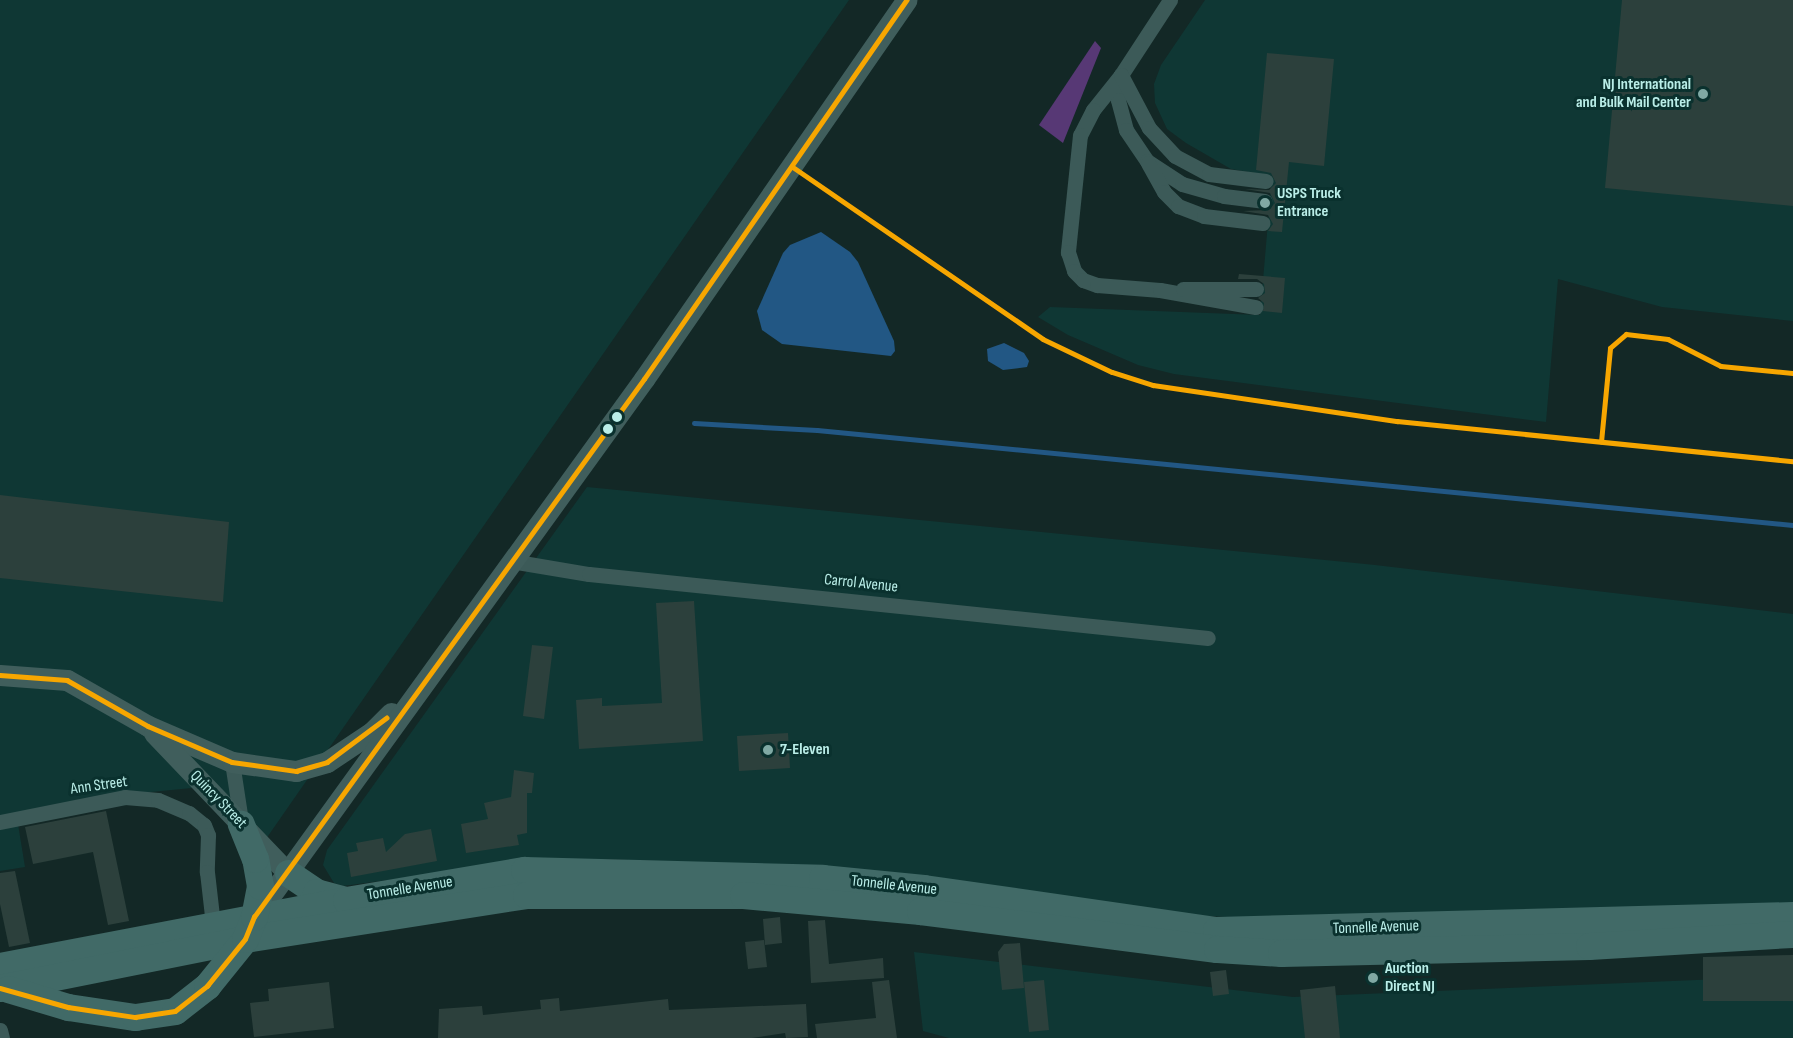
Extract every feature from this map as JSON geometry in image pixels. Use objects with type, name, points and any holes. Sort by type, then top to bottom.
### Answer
[{"type":"highway","points":[[1,981],[68,1007],[135,1017],[175,1011],[207,986],[249,928],[260,886],[255,859],[241,824]]},
{"type":"highway","name":"Tonnelle Avenue","points":[[1,981],[249,928],[346,900],[524,870],[822,878],[924,888],[1216,930],[1793,915]]},
{"type":"highway","points":[[288,873],[316,892],[346,900]]},
{"type":"highway","name":"Tonnelle Avenue","points":[[1,981],[213,925],[249,928],[526,895],[633,892],[743,896],[920,911],[1217,949],[1281,953],[1590,946],[1793,934]]},
{"type":"main road","points":[[249,928],[644,379],[906,0]]},
{"type":"main road","points":[[0,675],[68,680],[148,726],[232,762],[296,771],[327,762],[372,732],[430,675]]},
{"type":"main road","name":"Quincy Street","points":[[148,726],[288,873]]},
{"type":"street","points":[[1170,0],[1121,75],[1082,127],[1071,213],[1068,252],[1071,264],[1078,276],[1089,283],[1160,290],[1255,307]]},
{"type":"street","points":[[1121,75],[1120,114],[1164,192],[1179,206],[1204,216],[1263,223]]},
{"type":"street","points":[[1121,75],[1146,123],[1175,156],[1209,174],[1266,181]]},
{"type":"street","points":[[1147,161],[1194,189],[1265,201]]},
{"type":"street","points":[[1160,290],[1256,289]]},
{"type":"street","name":"Carrol Avenue","points":[[511,561],[589,574],[1208,638]]},
{"type":"street","points":[[232,762],[241,824]]},
{"type":"street","name":"Ann Street","points":[[0,822],[125,797],[158,800],[189,813],[204,825],[208,835],[207,872],[213,925]]},
{"type":"street","points":[[0,1030],[2,1038]]},
{"type":"shaded area","points":[[0,0],[849,0],[259,849],[202,787],[110,796],[17,818],[25,867],[0,871]]},
{"type":"shaded area","name":"NJ International and Bulk Mail Center","points":[[1205,0],[1793,0],[1793,321],[1662,307],[1558,279],[1546,422],[1174,374],[1138,365],[1068,335],[1038,317],[1050,307],[1260,315],[1272,176],[1231,169],[1186,143],[1167,129],[1155,103],[1154,84],[1161,65]]},
{"type":"shaded area","points":[[1095,41],[1101,48],[1063,143],[1039,125]]},
{"type":"shaded area","points":[[587,487],[1375,565],[1793,614],[1793,905],[1306,921],[1206,916],[850,870],[606,859],[538,860],[343,886],[334,883],[323,865],[327,850]]},
{"type":"shaded area","points":[[914,952],[1293,997],[1793,976],[1793,1038],[949,1038],[923,1031]]},
{"type":"water","points":[[821,232],[850,252],[858,262],[894,341],[895,351],[891,356],[782,344],[762,330],[757,311],[783,253],[790,245]]},
{"type":"water","points":[[1004,343],[1024,353],[1029,361],[1027,367],[1003,370],[988,361],[987,349]]},
{"type":"building","name":"NJ International and Bulk Mail Center","points":[[1622,0],[1793,0],[1793,206],[1605,188]]},
{"type":"building","points":[[1267,53],[1334,59],[1324,166],[1289,162],[1282,232],[1268,231],[1273,224],[1268,215],[1243,211],[1268,210],[1275,203],[1270,193],[1245,189],[1269,190],[1276,183],[1271,173],[1256,170]]},
{"type":"building","points":[[1239,274],[1285,278],[1282,313],[1263,311],[1264,303],[1258,298],[1265,293],[1264,284],[1257,279],[1238,279]]},
{"type":"building","points":[[0,495],[229,522],[223,602],[0,578]]},
{"type":"building","points":[[694,601],[703,741],[579,749],[576,700],[602,698],[602,706],[662,703],[656,603]]},
{"type":"building","points":[[532,645],[553,647],[544,719],[523,716]]},
{"type":"building","points":[[788,733],[790,768],[739,771],[737,736]]},
{"type":"building","points":[[514,770],[534,773],[532,793],[527,793],[527,833],[517,835],[519,845],[466,853],[461,824],[488,819],[484,803],[511,797]]},
{"type":"building","points":[[106,811],[129,921],[108,925],[93,852],[33,864],[25,827]]},
{"type":"building","points":[[431,829],[437,861],[351,877],[347,853],[358,851],[356,843],[383,838],[386,852],[405,834]]},
{"type":"building","points":[[15,871],[30,943],[9,947],[0,904],[0,873]]},
{"type":"building","points":[[780,917],[782,943],[765,945],[763,919]]},
{"type":"building","points":[[825,920],[829,964],[883,958],[884,978],[811,983],[808,921]]},
{"type":"building","points":[[764,940],[767,967],[748,969],[745,942]]},
{"type":"building","points":[[1020,943],[1024,988],[1002,990],[998,952],[1004,944]]},
{"type":"building","points":[[1793,955],[1793,1001],[1703,1001],[1703,957]]},
{"type":"building","points":[[1226,970],[1229,994],[1213,996],[1210,972]]},
{"type":"building","points":[[889,980],[897,1038],[817,1038],[815,1024],[876,1018],[872,982]]},
{"type":"building","points":[[1044,980],[1049,1030],[1029,1032],[1024,982]]},
{"type":"building","points":[[329,982],[334,1028],[254,1037],[250,1003],[269,1001],[268,989]]},
{"type":"building","points":[[1335,986],[1340,1038],[1305,1038],[1300,990]]},
{"type":"building","points":[[559,998],[560,1011],[668,999],[669,1010],[806,1004],[808,1037],[786,1038],[785,1033],[752,1038],[438,1038],[439,1009],[482,1006],[483,1015],[541,1009],[540,1000]]},
{"type":"waterway","points":[[694,423],[817,430],[1793,525]]},
{"type":"transit line","points":[[0,988],[68,1007],[135,1017],[175,1011],[207,986],[245,939],[254,917],[644,379],[906,0]]},
{"type":"transit line","points":[[793,167],[1043,339],[1112,372],[1153,385],[1397,421],[1793,461]]},
{"type":"transit line","points":[[1601,442],[1610,348],[1626,334],[1668,339],[1721,366],[1793,373]]},
{"type":"transit line","points":[[0,675],[67,680],[148,726],[232,762],[296,771],[327,762],[386,718]]},
{"type":"place","name":"NJ International and Bulk Mail Center","points":[[1703,94]]},
{"type":"place","name":"USPS Truck Entrance","points":[[1265,203]]},
{"type":"place","name":"7-Eleven","points":[[768,750]]},
{"type":"place","name":"Auction Direct NJ","points":[[1373,978]]}]
